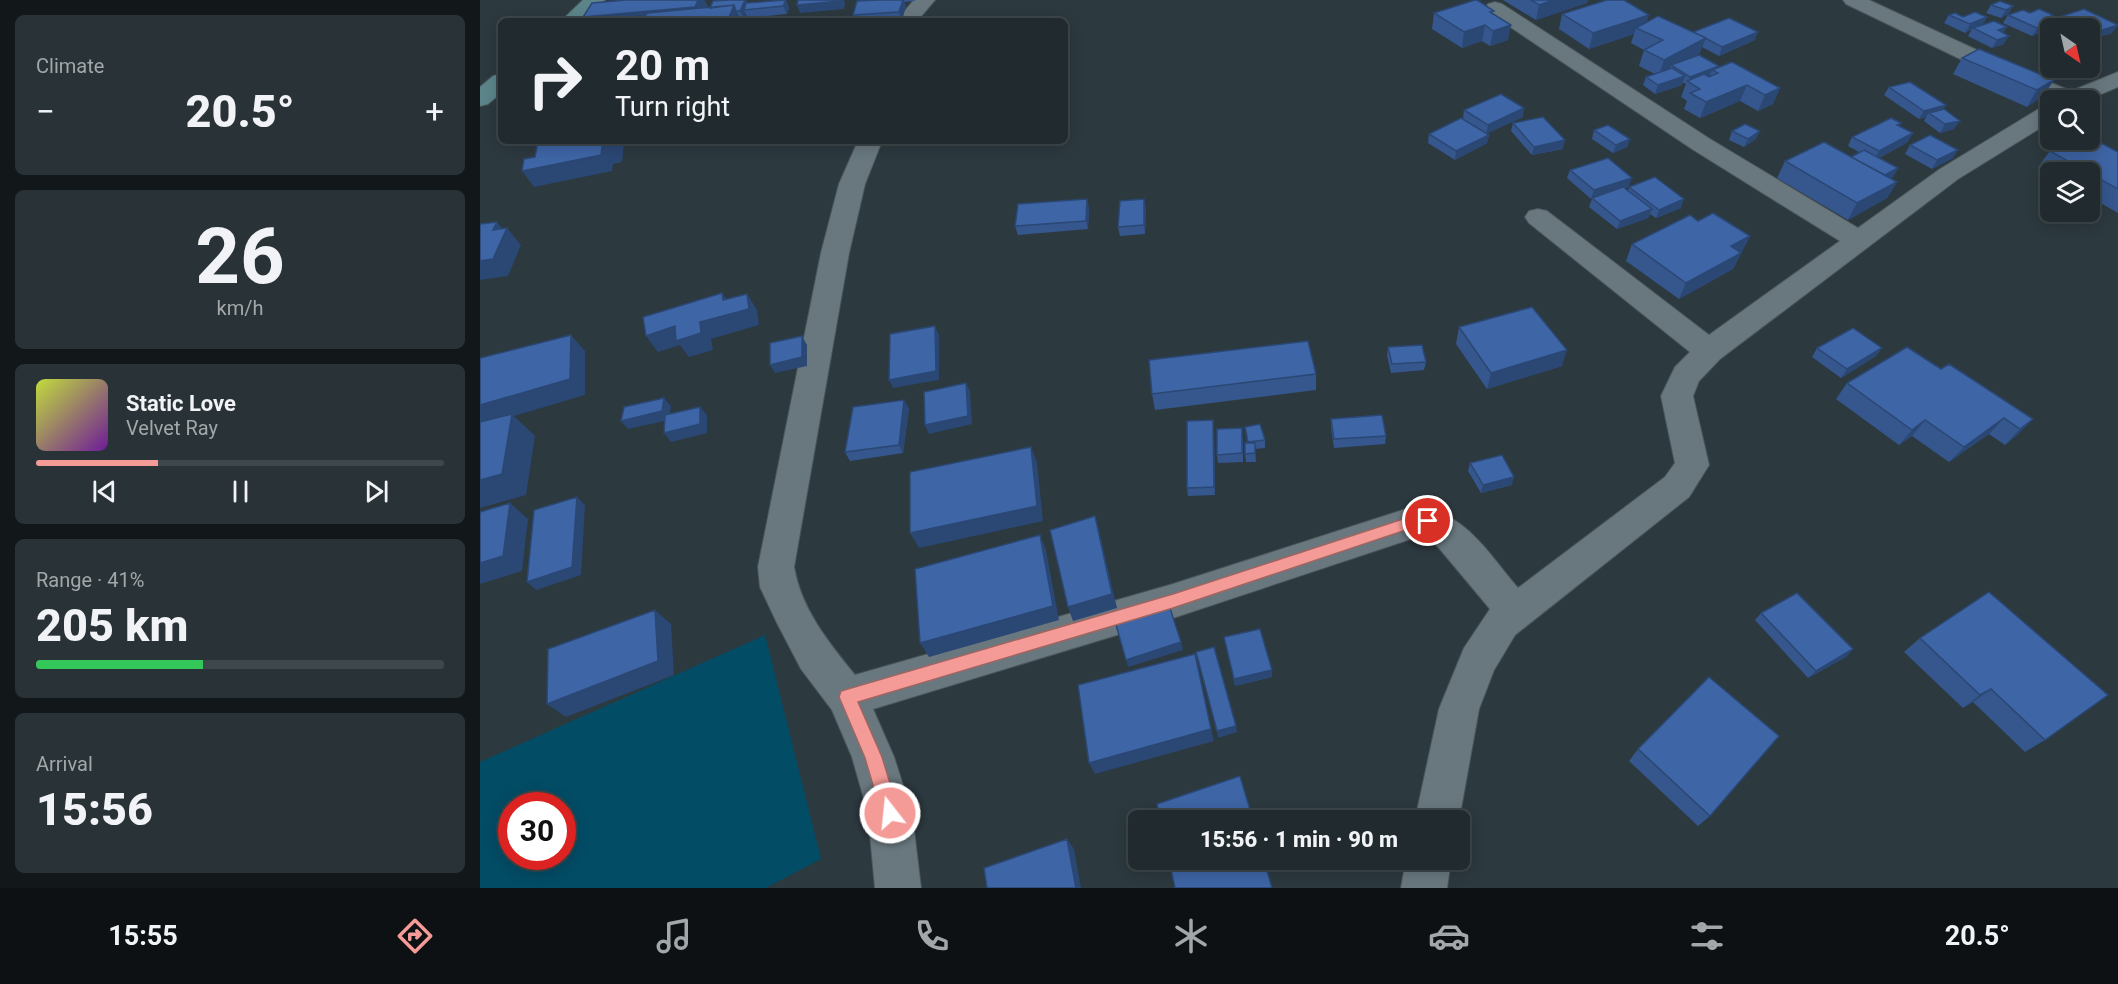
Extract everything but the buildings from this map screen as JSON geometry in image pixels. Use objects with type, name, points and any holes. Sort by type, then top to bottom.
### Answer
[{"type":"street","points":[[574,18],[595,0]]},
{"type":"street","points":[[909,18],[925,0]]},
{"type":"street","points":[[1853,0],[2012,75],[2040,91]]},
{"type":"street","points":[[1495,8],[1701,144],[1859,242]]},
{"type":"street","points":[[2094,90],[2118,79]]},
{"type":"street","points":[[480,99],[498,84]]},
{"type":"street","points":[[1439,810],[1459,709],[1478,661],[1501,623],[1514,610],[1677,487],[1692,465],[1677,396],[1686,375],[1709,351],[1949,174],[2040,119]]},
{"type":"street","points":[[869,144],[852,184],[835,253],[776,567],[779,587],[790,611],[815,656],[847,697],[873,757],[890,813],[898,888]]},
{"type":"street","points":[[1538,217],[1709,351]]},
{"type":"street","points":[[847,697],[1173,601],[1406,524],[1428,521],[1441,527],[1452,537],[1514,610]]},
{"type":"street","points":[[1424,888],[1427,870]]},
{"type":"shaded area","points":[[765,635],[821,859],[766,888],[480,888],[480,762]]},
{"type":"route","points":[[890,813],[873,757],[847,697],[1173,601],[1406,524],[1428,521]]}]
